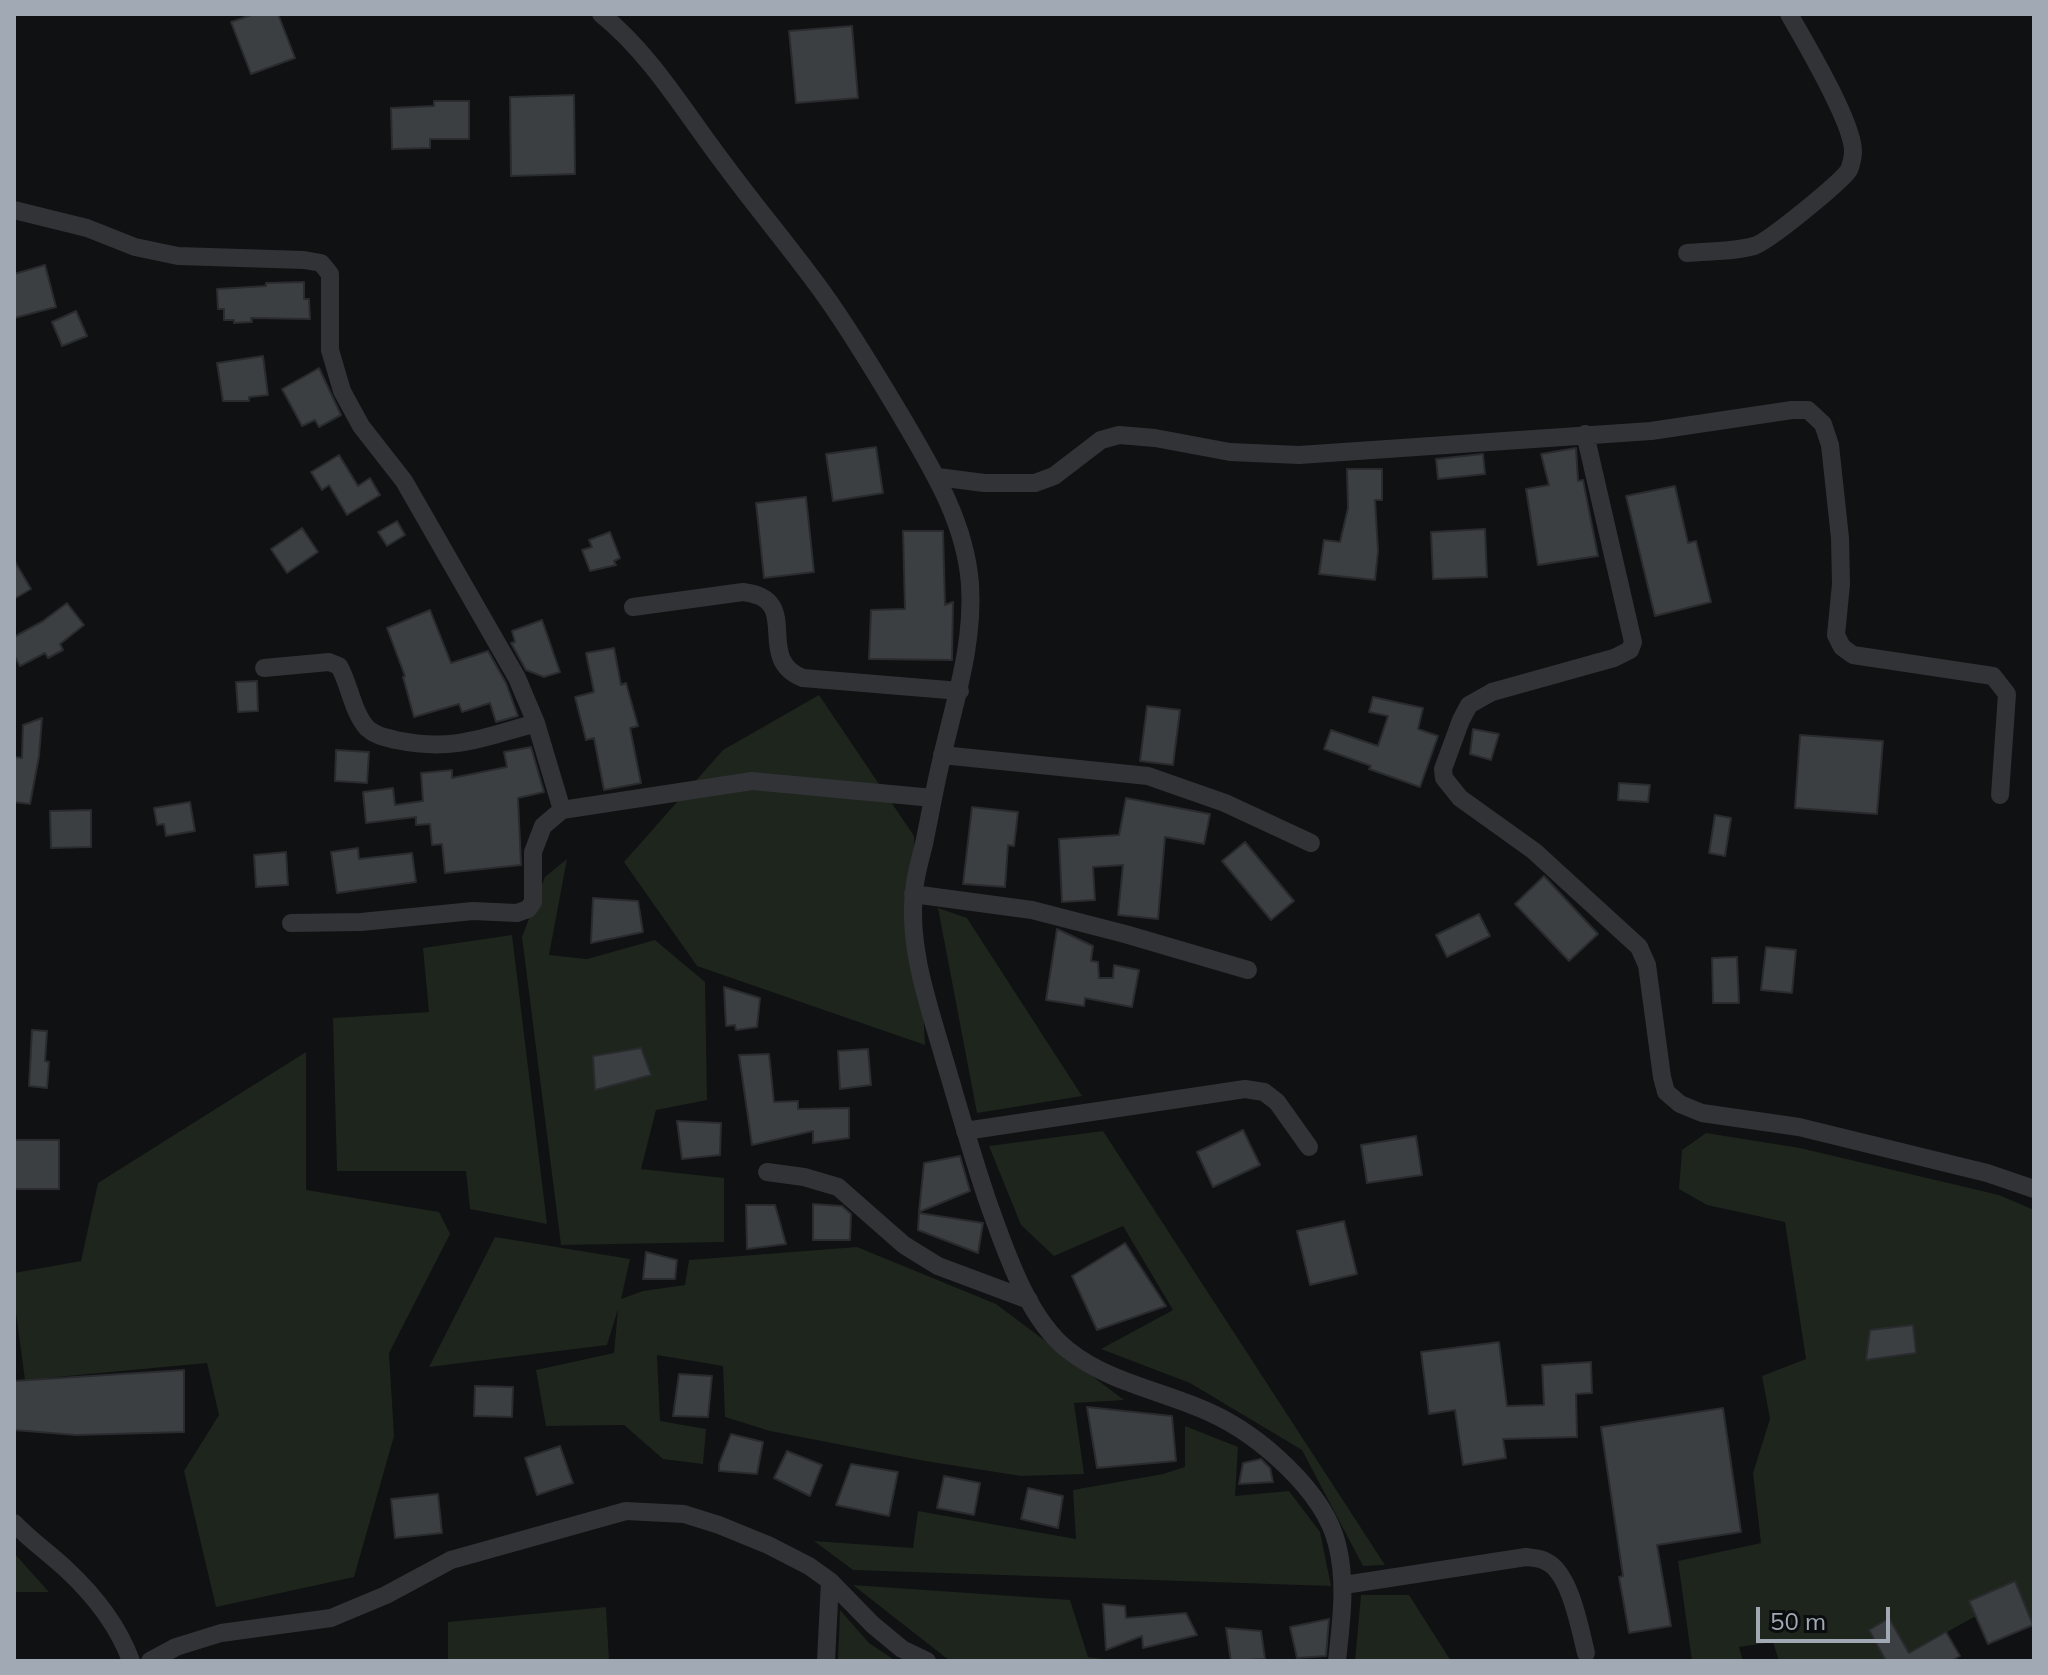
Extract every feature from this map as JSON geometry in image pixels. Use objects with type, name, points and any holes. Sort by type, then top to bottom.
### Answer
[{"type":"street","points":[[601,14],[628,35],[823,293],[862,349],[938,477],[958,525],[970,580],[970,630],[960,691],[942,755],[913,894],[915,937],[922,983],[965,1131],[1002,1240],[1046,1329],[1068,1351],[1101,1371],[1214,1414],[1258,1442],[1284,1464],[1328,1521],[1337,1542],[1344,1585],[1337,1661]]},
{"type":"street","points":[[1687,253],[1758,245],[1783,228],[1849,169],[1854,151],[1845,122],[1789,14]]},
{"type":"street","points":[[14,210],[87,228],[135,247],[178,256],[321,263],[330,274],[330,350],[342,391],[361,426],[404,481],[517,678],[536,723],[562,810]]},
{"type":"street","points":[[938,477],[984,483],[1035,483],[1054,476],[1101,440],[1119,435],[1155,438],[1230,452],[1299,455],[1651,431],[1808,410],[1823,424],[1830,445],[1840,538],[1841,584],[1836,635],[1842,647],[1853,655],[1993,676],[2001,683],[2007,694],[2000,795]]},
{"type":"street","points":[[1585,434],[1633,642],[1630,650],[1614,658],[1479,697],[1469,705],[1461,720],[1443,769],[1444,778],[1460,798],[1534,851],[1639,947],[1647,965],[1662,1077],[1666,1092],[1680,1104],[1702,1113],[1799,1127],[1987,1173],[2034,1189]]},
{"type":"street","points":[[633,607],[743,592],[761,594],[771,603],[777,622],[779,658],[787,672],[803,678],[960,691]]},
{"type":"street","points":[[264,668],[329,662],[339,666],[366,726],[377,736],[404,742],[455,746],[536,723]]},
{"type":"street","points":[[942,755],[1148,776],[1225,803],[1311,843]]},
{"type":"street","points":[[291,923],[361,922],[473,911],[517,913],[528,909],[533,902],[533,852],[543,826],[562,810],[752,781],[933,798]]},
{"type":"street","points":[[913,894],[1032,910],[1248,970]]},
{"type":"street","points":[[965,1131],[1245,1089],[1264,1092],[1277,1102],[1309,1147]]},
{"type":"street","points":[[767,1172],[804,1177],[838,1187],[904,1245],[938,1266],[1029,1300]]},
{"type":"street","points":[[150,1661],[176,1647],[221,1633],[331,1618],[386,1595],[451,1560],[626,1511],[684,1514],[768,1545],[809,1566],[830,1581],[873,1625],[902,1649],[927,1661]]},
{"type":"street","points":[[14,1523],[29,1540],[66,1569],[99,1604],[122,1636],[131,1661]]},
{"type":"street","points":[[1344,1585],[1526,1557],[1545,1561],[1557,1569],[1570,1596],[1586,1653]]},
{"type":"street","points":[[826,1661],[830,1581]]},
{"type":"shaded area","points":[[819,695],[914,836],[925,1045],[697,966],[624,862],[723,750]]},
{"type":"shaded area","points":[[567,859],[549,955],[587,959],[655,940],[705,982],[707,1100],[656,1110],[641,1169],[724,1178],[724,1242],[561,1245],[522,937],[545,877]]},
{"type":"shaded area","points":[[938,908],[967,918],[1082,1096],[977,1113]]},
{"type":"shaded area","points":[[512,935],[547,1224],[470,1209],[466,1171],[337,1171],[333,1018],[429,1012],[423,948]]},
{"type":"shaded area","points":[[306,1052],[306,1190],[439,1212],[450,1234],[389,1353],[394,1436],[354,1577],[216,1607],[184,1471],[219,1415],[207,1363],[25,1380],[14,1298],[14,1273],[81,1261],[98,1183]]},
{"type":"shaded area","points":[[1103,1131],[1385,1565],[1363,1566],[1302,1450],[1190,1383],[1101,1349],[1173,1310],[1123,1226],[1054,1256],[1021,1225],[989,1146]]},
{"type":"shaded area","points":[[1706,1133],[1800,1148],[1999,1195],[2034,1210],[2034,1625],[2014,1581],[1970,1600],[1976,1616],[1909,1653],[1890,1619],[1869,1630],[1885,1659],[1881,1661],[1779,1661],[1773,1642],[1739,1647],[1743,1661],[1692,1661],[1678,1561],[1761,1543],[1753,1473],[1770,1419],[1762,1376],[1806,1359],[1785,1222],[1707,1205],[1679,1189],[1682,1150]]},
{"type":"shaded area","points":[[495,1237],[630,1259],[621,1299],[643,1291],[685,1285],[689,1260],[857,1247],[996,1304],[1124,1400],[1074,1403],[1084,1474],[1021,1476],[770,1431],[725,1417],[723,1366],[657,1355],[660,1421],[706,1429],[703,1464],[663,1459],[624,1425],[546,1426],[536,1370],[614,1353],[618,1309],[607,1345],[429,1367]]},
{"type":"shaded area","points":[[1185,1426],[1238,1447],[1235,1496],[1289,1491],[1320,1532],[1331,1586],[853,1570],[814,1541],[913,1548],[918,1511],[1076,1539],[1073,1490],[1163,1474],[1185,1467]]},
{"type":"shaded area","points":[[14,1553],[49,1592],[14,1592]]},
{"type":"shaded area","points":[[853,1585],[1070,1600],[1088,1657],[1120,1661],[950,1661]]},
{"type":"shaded area","points":[[1361,1595],[1409,1595],[1451,1661],[1355,1661]]},
{"type":"shaded area","points":[[606,1607],[609,1661],[448,1661],[448,1622]]},
{"type":"shaded area","points":[[840,1610],[869,1643],[896,1661],[838,1661]]},
{"type":"building","points":[[254,14],[278,14],[295,58],[251,74],[231,22]]},
{"type":"building","points":[[852,26],[858,98],[796,103],[789,31]]},
{"type":"building","points":[[574,95],[575,174],[511,176],[510,97]]},
{"type":"building","points":[[434,101],[469,101],[469,139],[430,139],[430,148],[392,149],[391,108],[434,106]]},
{"type":"building","points":[[45,265],[56,307],[14,318],[14,274]]},
{"type":"building","points":[[304,282],[304,299],[309,299],[310,319],[251,318],[252,322],[234,323],[234,320],[224,320],[224,309],[218,309],[217,289]]},
{"type":"building","points":[[76,311],[87,336],[62,346],[52,322]]},
{"type":"building","points":[[263,356],[268,395],[249,397],[249,401],[223,401],[217,363]]},
{"type":"building","points":[[319,368],[341,415],[319,427],[315,420],[302,426],[282,389]]},
{"type":"building","points":[[876,447],[883,493],[833,501],[826,454]]},
{"type":"building","points":[[1576,448],[1578,481],[1583,480],[1598,556],[1538,565],[1526,489],[1549,485],[1541,454]]},
{"type":"building","points":[[1483,454],[1485,474],[1438,479],[1436,459]]},
{"type":"building","points":[[339,455],[358,486],[370,478],[380,495],[347,515],[329,485],[322,490],[311,472]]},
{"type":"building","points":[[1347,469],[1382,469],[1382,500],[1375,500],[1378,551],[1375,580],[1319,574],[1324,540],[1340,542],[1348,508]]},
{"type":"building","points":[[1675,486],[1688,543],[1696,541],[1711,602],[1655,616],[1626,496]]},
{"type":"building","points":[[806,497],[814,572],[764,578],[756,503]]},
{"type":"building","points":[[397,521],[405,535],[387,546],[378,532]]},
{"type":"building","points":[[302,528],[318,552],[287,573],[271,549]]},
{"type":"building","points":[[1485,529],[1487,577],[1433,579],[1431,532]]},
{"type":"building","points":[[903,531],[943,531],[945,605],[953,602],[952,660],[869,659],[871,610],[905,609]]},
{"type":"building","points":[[610,532],[620,558],[614,561],[616,565],[590,571],[582,550],[592,547],[589,540]]},
{"type":"building","points":[[14,560],[31,589],[14,599]]},
{"type":"building","points":[[67,603],[84,625],[60,644],[63,650],[48,658],[45,653],[20,666],[14,655],[14,637]]},
{"type":"building","points":[[430,610],[451,663],[488,651],[506,683],[518,716],[496,722],[490,703],[462,712],[459,704],[414,717],[405,676],[387,628]]},
{"type":"building","points":[[542,620],[560,672],[544,677],[526,670],[511,643],[515,642],[512,631]]},
{"type":"building","points":[[614,648],[621,685],[626,683],[638,726],[630,728],[641,783],[604,790],[594,738],[586,740],[575,697],[594,692],[586,653]]},
{"type":"building","points":[[257,681],[258,711],[238,712],[236,682]]},
{"type":"building","points":[[1373,697],[1423,708],[1418,729],[1438,736],[1420,787],[1324,749],[1331,730],[1378,746],[1388,716],[1369,712]]},
{"type":"building","points":[[1147,706],[1180,710],[1173,765],[1140,761]]},
{"type":"building","points":[[42,718],[30,804],[14,802],[14,757],[22,758],[23,725]]},
{"type":"building","points":[[1473,729],[1499,734],[1491,760],[1470,754]]},
{"type":"building","points":[[1800,735],[1883,741],[1877,814],[1795,808]]},
{"type":"building","points":[[531,747],[544,792],[518,798],[521,865],[445,873],[442,844],[432,845],[430,824],[416,825],[416,817],[366,823],[363,792],[393,788],[395,805],[423,801],[421,773],[452,770],[452,778],[507,767],[504,752]]},
{"type":"building","points":[[336,750],[369,752],[367,783],[335,781]]},
{"type":"building","points":[[1619,783],[1650,785],[1648,802],[1618,800]]},
{"type":"building","points":[[1126,798],[1210,814],[1204,844],[1165,837],[1158,919],[1118,915],[1123,865],[1093,867],[1095,900],[1062,902],[1059,839],[1119,835]]},
{"type":"building","points":[[190,802],[195,831],[166,836],[164,824],[157,825],[154,808]]},
{"type":"building","points":[[972,807],[1018,812],[1014,846],[1008,845],[1005,887],[963,884]]},
{"type":"building","points":[[91,810],[91,847],[51,848],[50,811]]},
{"type":"building","points":[[1715,815],[1731,818],[1725,856],[1709,853]]},
{"type":"building","points":[[1245,842],[1294,901],[1271,920],[1222,861]]},
{"type":"building","points":[[358,848],[359,859],[412,853],[416,882],[337,893],[331,852]]},
{"type":"building","points":[[286,852],[288,885],[256,887],[254,855]]},
{"type":"building","points":[[1544,876],[1598,934],[1569,961],[1515,904]]},
{"type":"building","points":[[593,898],[638,901],[643,932],[591,943]]},
{"type":"building","points":[[1479,914],[1490,936],[1447,957],[1436,935]]},
{"type":"building","points":[[1057,929],[1093,946],[1091,961],[1098,962],[1099,978],[1113,978],[1114,965],[1139,970],[1132,1007],[1085,998],[1084,1006],[1046,1000]]},
{"type":"building","points":[[1766,947],[1796,950],[1792,993],[1761,990]]},
{"type":"building","points":[[1737,957],[1739,1003],[1713,1003],[1712,958]]},
{"type":"building","points":[[724,987],[760,998],[757,1027],[736,1030],[735,1025],[726,1026]]},
{"type":"building","points":[[32,1030],[47,1031],[47,1088],[29,1086]]},
{"type":"building","points":[[641,1048],[651,1075],[595,1090],[593,1056]]},
{"type":"building","points":[[868,1049],[871,1085],[840,1089],[838,1051]]},
{"type":"building","points":[[769,1054],[774,1102],[798,1101],[798,1109],[849,1108],[849,1138],[813,1143],[813,1131],[752,1145],[739,1055]]},
{"type":"building","points":[[677,1121],[721,1123],[720,1155],[682,1159]]},
{"type":"building","points":[[1243,1130],[1260,1165],[1213,1187],[1197,1152]]},
{"type":"building","points":[[1416,1136],[1422,1175],[1367,1183],[1361,1145]]},
{"type":"building","points":[[14,1140],[59,1140],[59,1189],[14,1189]]},
{"type":"building","points":[[960,1156],[970,1191],[919,1212],[924,1163]]},
{"type":"building","points":[[813,1204],[842,1206],[851,1214],[850,1240],[813,1240]]},
{"type":"building","points":[[746,1205],[775,1205],[786,1244],[747,1249]]},
{"type":"building","points":[[919,1213],[983,1223],[978,1253],[918,1230]]},
{"type":"building","points":[[1344,1221],[1357,1274],[1310,1285],[1297,1231]]},
{"type":"building","points":[[1125,1243],[1166,1306],[1097,1330],[1072,1276]]},
{"type":"building","points":[[646,1252],[677,1260],[675,1279],[643,1279]]},
{"type":"building","points":[[1913,1325],[1916,1353],[1866,1360],[1870,1330]]},
{"type":"building","points":[[1499,1342],[1507,1406],[1544,1405],[1542,1365],[1591,1362],[1592,1393],[1576,1394],[1577,1437],[1503,1439],[1506,1458],[1463,1465],[1455,1410],[1429,1414],[1421,1352]]},
{"type":"building","points":[[184,1370],[184,1432],[76,1435],[14,1430],[14,1381]]},
{"type":"building","points":[[679,1374],[712,1376],[708,1417],[673,1416]]},
{"type":"building","points":[[475,1386],[513,1387],[512,1417],[474,1416]]},
{"type":"building","points":[[1087,1407],[1172,1416],[1176,1461],[1097,1468]]},
{"type":"building","points":[[1723,1408],[1741,1532],[1657,1545],[1671,1626],[1629,1633],[1601,1427]]},
{"type":"building","points":[[731,1434],[763,1442],[757,1474],[719,1471]]},
{"type":"building","points":[[560,1446],[573,1483],[537,1495],[525,1458]]},
{"type":"building","points":[[787,1451],[822,1465],[810,1496],[774,1478]]},
{"type":"building","points":[[1261,1459],[1270,1468],[1273,1482],[1239,1484],[1243,1463]]},
{"type":"building","points":[[851,1464],[898,1472],[889,1516],[836,1505]]},
{"type":"building","points":[[944,1476],[980,1483],[974,1515],[937,1508]]},
{"type":"building","points":[[1028,1488],[1063,1496],[1058,1528],[1021,1519]]},
{"type":"building","points":[[438,1494],[442,1533],[395,1538],[391,1499]]},
{"type":"building","points":[[2015,1581],[2033,1625],[1988,1644],[1969,1601]]},
{"type":"building","points":[[1103,1604],[1125,1606],[1126,1618],[1186,1613],[1197,1635],[1143,1648],[1142,1636],[1106,1650]]},
{"type":"building","points":[[1889,1618],[1909,1653],[1946,1632],[1960,1656],[1951,1661],[1886,1661],[1869,1630]]},
{"type":"building","points":[[1329,1619],[1326,1656],[1297,1658],[1290,1627]]},
{"type":"building","points":[[1226,1628],[1261,1631],[1265,1659],[1231,1661]]}]
